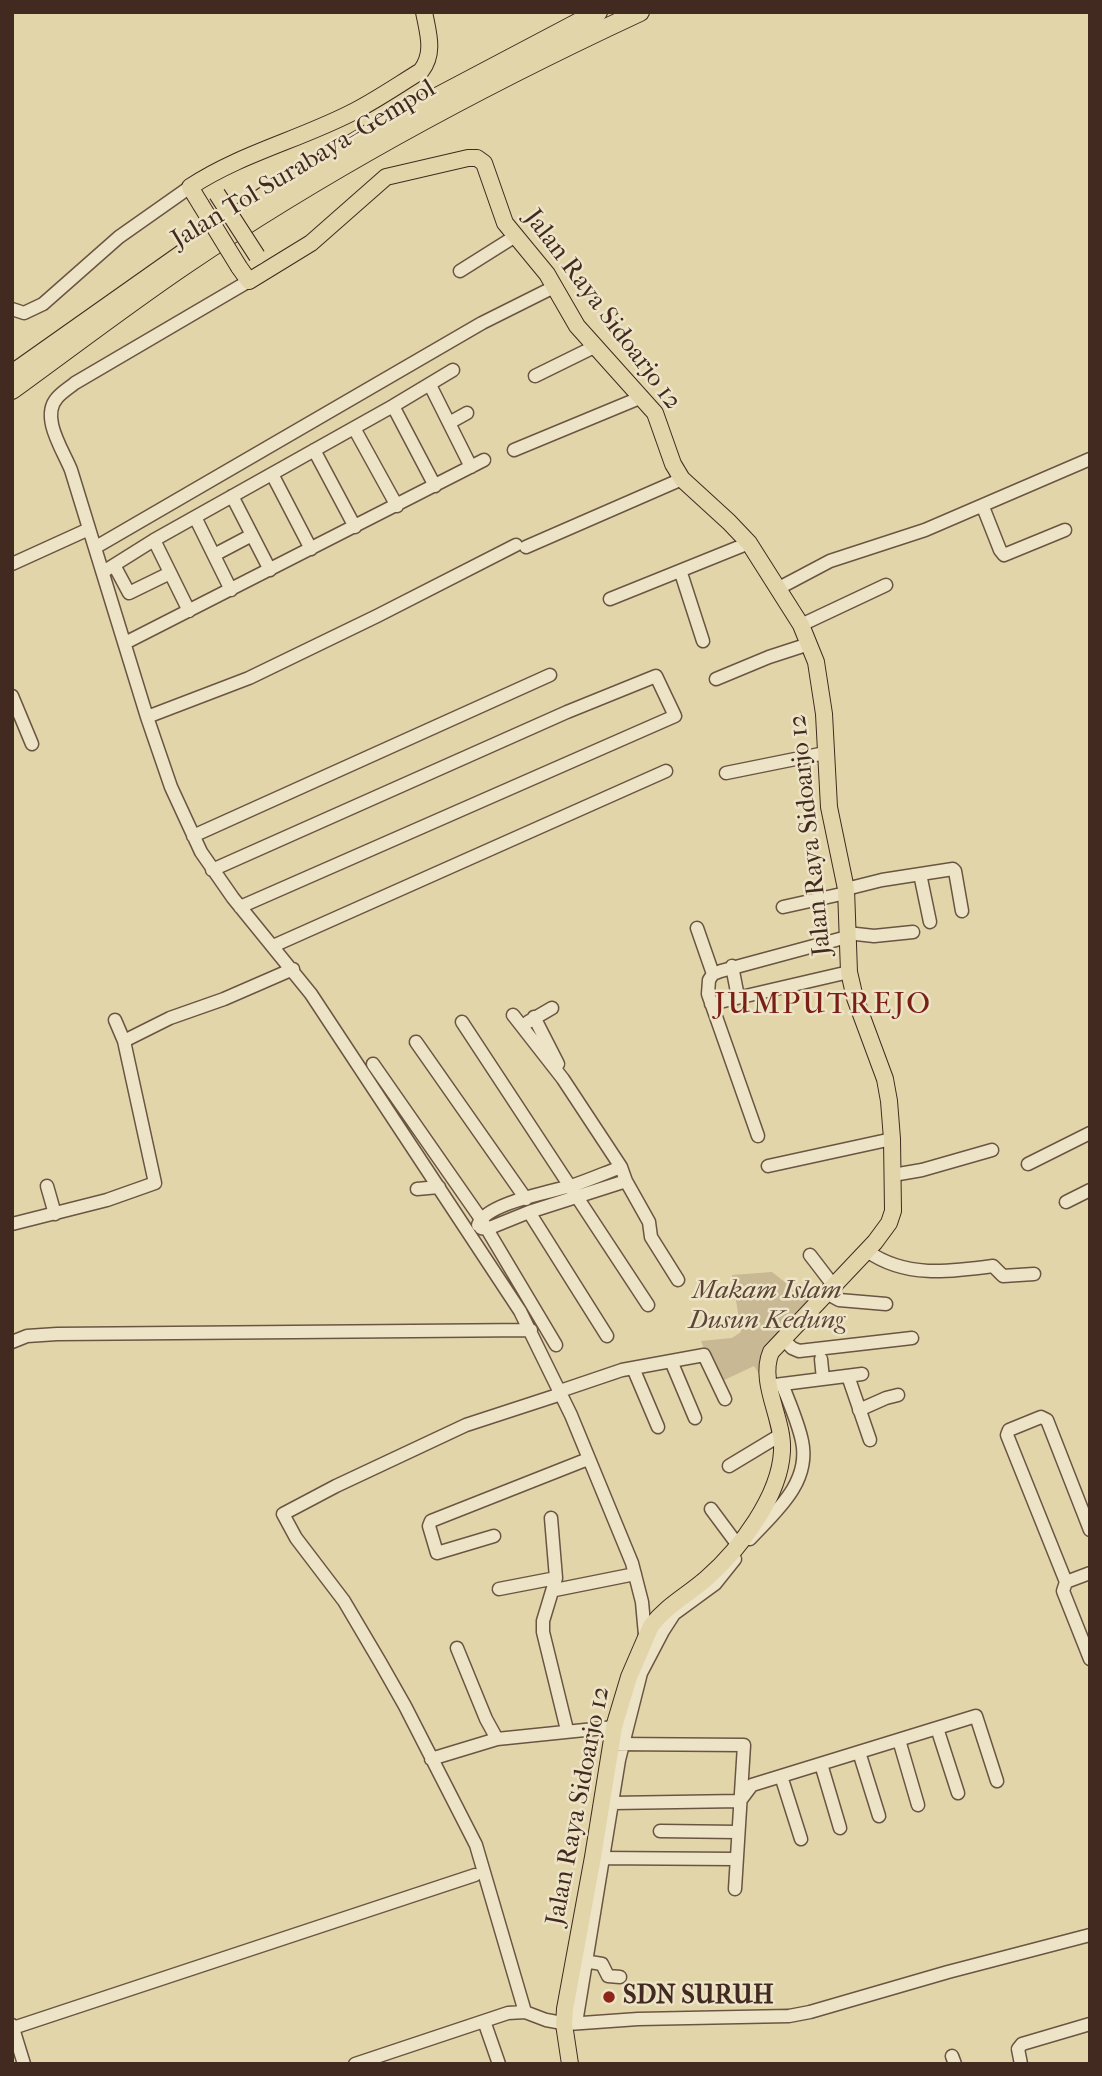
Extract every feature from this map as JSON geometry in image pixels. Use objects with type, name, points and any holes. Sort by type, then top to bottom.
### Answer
[{"type":"highway","name":"Jalan Tol Surabaya–Gempol","points":[[12,374],[267,194],[378,128],[598,12]]},
{"type":"highway","name":"Jalan Tol Surabaya–Gempol","points":[[12,390],[185,265],[299,194],[399,135],[640,12]]},
{"type":"main road","points":[[249,281],[190,187],[243,157],[351,113],[421,71],[428,61],[430,48],[424,12]]},
{"type":"main road","name":"Jalan Raya Sidoarjo 12","points":[[249,281],[262,263],[311,243],[386,177],[477,158],[487,167],[505,223],[514,237],[542,267],[577,326],[642,397],[659,420],[673,464],[682,479],[750,543],[784,585],[816,662],[820,684],[832,822],[851,889],[849,972],[855,998],[888,1091],[898,1174],[891,1217],[870,1253],[768,1360],[766,1368],[776,1384],[782,1434],[782,1453],[773,1492],[766,1506],[737,1544],[692,1595],[664,1609],[651,1626],[629,1677],[614,1727],[616,1744],[570,2024],[570,2064]]},
{"type":"main road","points":[[207,176],[262,263]]},
{"type":"street","points":[[12,321],[18,311],[43,304],[119,237],[190,187]]},
{"type":"street","points":[[460,271],[514,237]]},
{"type":"street","points":[[170,573],[129,593],[109,568],[96,547],[71,470],[51,423],[52,406],[57,397],[103,365],[249,281]]},
{"type":"street","points":[[96,547],[471,329],[554,287]]},
{"type":"street","points":[[535,376],[596,346]]},
{"type":"street","points":[[109,568],[453,370]]},
{"type":"street","points":[[430,385],[471,467]]},
{"type":"street","points":[[514,450],[642,397]]},
{"type":"street","points":[[393,406],[435,486]]},
{"type":"street","points":[[449,424],[467,413]]},
{"type":"street","points":[[354,428],[397,506]]},
{"type":"street","points":[[314,450],[355,527]]},
{"type":"street","points":[[784,585],[844,555],[925,530],[1090,459]]},
{"type":"street","points":[[125,643],[484,460]]},
{"type":"street","points":[[272,474],[311,549]]},
{"type":"street","points":[[147,717],[249,678],[521,546],[682,479]]},
{"type":"street","points":[[232,496],[270,570]]},
{"type":"street","points":[[983,507],[1004,555],[1065,530]]},
{"type":"street","points":[[195,517],[232,590]]},
{"type":"street","points":[[12,564],[89,529]]},
{"type":"street","points":[[214,555],[252,534]]},
{"type":"street","points":[[154,540],[189,611]]},
{"type":"street","points":[[610,599],[681,573],[750,543]]},
{"type":"street","points":[[109,568],[125,643],[147,717],[171,787],[193,836],[212,870],[293,970],[337,1031],[439,1187],[479,1228],[560,1392],[635,1574],[645,1622],[645,1639]]},
{"type":"street","points":[[681,573],[703,640]]},
{"type":"street","points":[[801,625],[887,585]]},
{"type":"street","points":[[716,679],[759,660],[809,644]]},
{"type":"street","points":[[193,836],[550,675]]},
{"type":"street","points":[[212,870],[567,712],[656,676],[675,716],[240,907]]},
{"type":"street","points":[[13,701],[32,744]]},
{"type":"street","points":[[726,773],[825,753]]},
{"type":"street","points":[[273,947],[666,771]]},
{"type":"street","points":[[783,907],[851,889],[954,869],[962,911]]},
{"type":"street","points":[[920,874],[930,922]]},
{"type":"street","points":[[697,928],[713,974]]},
{"type":"street","points":[[758,1136],[711,1004],[707,985],[713,974],[732,966],[850,934],[874,936],[913,932]]},
{"type":"street","points":[[732,966],[738,997]]},
{"type":"street","points":[[124,1041],[170,1018],[293,970]]},
{"type":"street","points":[[711,1004],[849,972]]},
{"type":"street","points":[[552,1007],[534,1017],[517,1020],[563,1079],[621,1167],[649,1222],[651,1237],[678,1280]]},
{"type":"street","points":[[534,1017],[559,1065],[563,1079]]},
{"type":"street","points":[[12,1224],[107,1200],[155,1183],[124,1041],[115,1020]]},
{"type":"street","points":[[462,1023],[648,1305]]},
{"type":"street","points":[[416,1042],[527,1205],[607,1336]]},
{"type":"street","points":[[373,1064],[556,1345]]},
{"type":"street","points":[[1028,1164],[1090,1133]]},
{"type":"street","points":[[768,1166],[892,1139]]},
{"type":"street","points":[[898,1174],[992,1150]]},
{"type":"street","points":[[574,1192],[621,1167]]},
{"type":"street","points":[[479,1228],[527,1205],[626,1181]]},
{"type":"street","points":[[47,1186],[55,1214]]},
{"type":"street","points":[[417,1189],[439,1187]]},
{"type":"street","points":[[1066,1202],[1090,1190]]},
{"type":"street","points":[[870,1253],[906,1269],[942,1272],[993,1266],[1003,1276],[1034,1274]]},
{"type":"street","points":[[810,1255],[831,1294],[886,1304]]},
{"type":"street","points":[[12,1342],[27,1336],[57,1334],[531,1330]]},
{"type":"street","points":[[786,1342],[799,1350],[912,1338]]},
{"type":"street","points":[[525,2012],[476,1845],[405,1706],[357,1623],[334,1587],[296,1538],[283,1514],[458,1428],[633,1368],[705,1355],[725,1399]]},
{"type":"street","points":[[821,1359],[823,1379]]},
{"type":"street","points":[[671,1362],[695,1418]]},
{"type":"street","points":[[633,1368],[658,1427]]},
{"type":"street","points":[[736,1858],[599,1858],[612,1803],[616,1744],[647,1659],[674,1614],[692,1595],[715,1584],[744,1546],[781,1506],[799,1477],[804,1452],[802,1442],[776,1384],[862,1374]]},
{"type":"street","points":[[848,1376],[870,1440]]},
{"type":"street","points":[[859,1410],[898,1395]]},
{"type":"street","points":[[1090,1530],[1047,1420],[1041,1417],[1009,1430],[1007,1435],[1066,1582],[1063,1591],[1090,1659]]},
{"type":"street","points":[[729,1466],[782,1434]]},
{"type":"street","points":[[494,1536],[437,1553],[429,1523],[588,1459]]},
{"type":"street","points":[[710,1509],[737,1544]]},
{"type":"street","points":[[551,1518],[555,1584],[543,1621],[543,1632],[567,1730]]},
{"type":"street","points":[[1066,1582],[1090,1573]]},
{"type":"street","points":[[499,1589],[635,1574]]},
{"type":"street","points":[[457,1648],[481,1708],[497,1739]]},
{"type":"street","points":[[740,1801],[752,1785],[976,1716],[997,1781]]},
{"type":"street","points":[[431,1759],[497,1739],[614,1727]]},
{"type":"street","points":[[937,1728],[958,1793]]},
{"type":"street","points":[[899,1740],[918,1805]]},
{"type":"street","points":[[616,1744],[742,1744],[745,1747],[735,1889]]},
{"type":"street","points":[[859,1752],[880,1816]]},
{"type":"street","points":[[821,1764],[840,1828]]},
{"type":"street","points":[[781,1776],[801,1839]]},
{"type":"street","points":[[612,1803],[740,1801]]},
{"type":"street","points":[[660,1831],[737,1832]]},
{"type":"street","points":[[24,2064],[13,2026],[475,1875]]},
{"type":"street","points":[[355,2064],[508,2013],[525,2012],[570,2024],[638,2019],[789,2016],[1090,1935]]},
{"type":"street","points":[[581,1960],[602,1964],[608,1976],[620,1977]]},
{"type":"street","points":[[484,2021],[499,2064]]},
{"type":"street","points":[[1021,2064],[1018,2049],[1022,2044],[1090,2024]]},
{"type":"green space","name":"Makam Islam Dusun Kedung","points":[[772,1272],[814,1305],[760,1375],[754,1366],[718,1383],[701,1341],[732,1338],[741,1332],[732,1275]]},
{"type":"place","name":"SDN SURUH","points":[[609,1997]]},
{"type":"district","name":"JUMPUTREJO","points":[[823,1006]]}]
